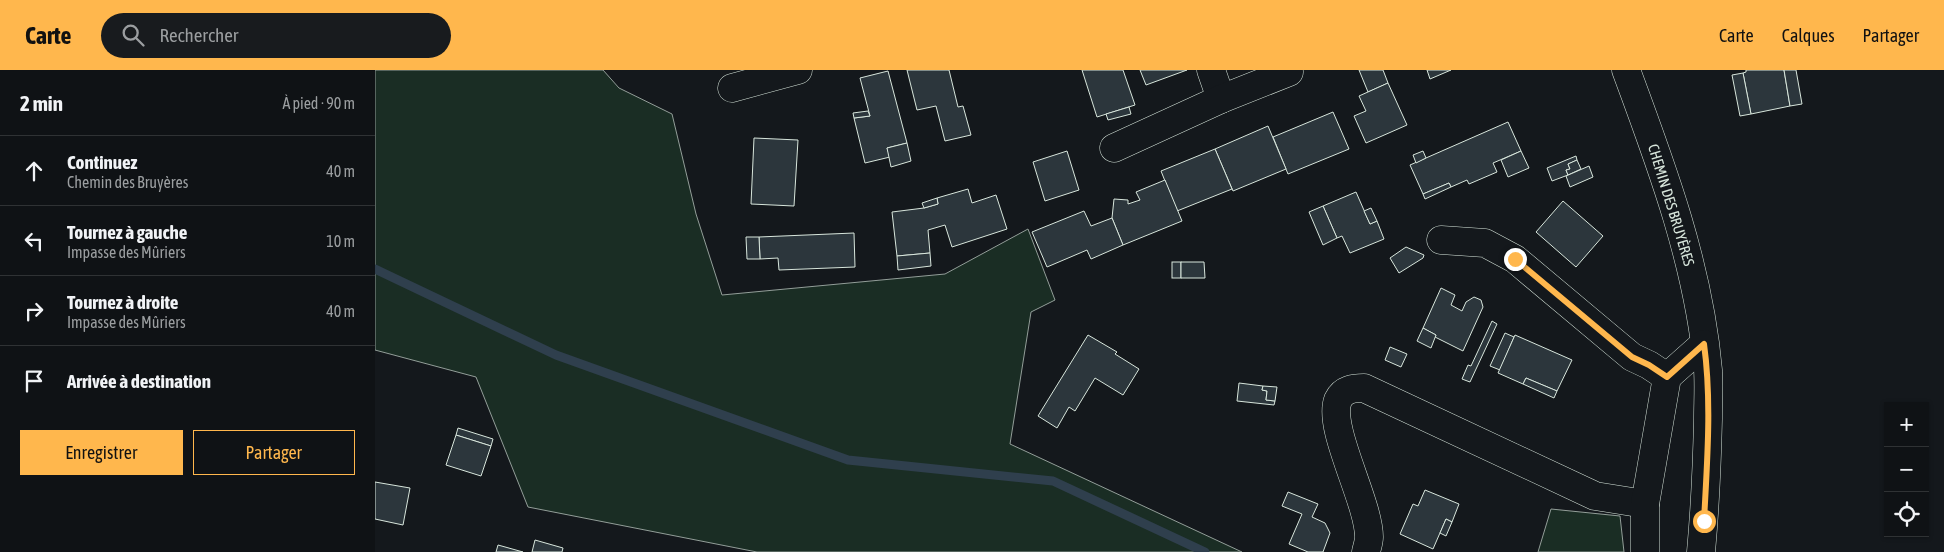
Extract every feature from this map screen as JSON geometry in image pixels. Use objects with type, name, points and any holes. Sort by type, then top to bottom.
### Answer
[{"type":"street","points":[[732,88],[798,70]]},
{"type":"street","points":[[1211,70],[1221,98]]},
{"type":"street","name":"CHEMIN DES BRUYÈRES","points":[[1626,70],[1651,137],[1684,238],[1699,303],[1708,371],[1707,460],[1701,552]]},
{"type":"street","points":[[1114,148],[1221,98],[1289,72]]},
{"type":"street","points":[[1441,240],[1485,243],[1515,259],[1632,357],[1667,377]]},
{"type":"street","points":[[1645,552],[1645,504],[1667,377],[1704,344]]},
{"type":"street","points":[[1366,552],[1369,538],[1364,509],[1337,425],[1338,400],[1343,392],[1353,388],[1364,388],[1595,496],[1645,504]]},
{"type":"green space","points":[[375,70],[603,70],[619,88],[672,114],[696,214],[722,295],[945,274],[1028,229],[1055,300],[1031,312],[1010,444],[1242,552],[757,552],[528,507],[476,377],[375,350]]},
{"type":"green space","points":[[1551,509],[1620,516],[1624,552],[1538,552]]},
{"type":"building","points":[[907,70],[949,70],[958,107],[963,106],[971,135],[945,141],[936,106],[917,110]]},
{"type":"building","points":[[1082,70],[1123,70],[1135,105],[1097,117]]},
{"type":"building","points":[[1140,70],[1187,70],[1146,85]]},
{"type":"building","points":[[1359,70],[1383,70],[1388,83],[1368,92]]},
{"type":"building","points":[[1427,70],[1451,70],[1430,79]]},
{"type":"building","points":[[1746,70],[1784,70],[1790,106],[1751,114],[1743,73]]},
{"type":"building","points":[[1784,70],[1796,70],[1802,104],[1790,106]]},
{"type":"building","points":[[888,71],[907,143],[887,148],[890,157],[865,163],[854,118],[870,116],[860,78]]},
{"type":"building","points":[[1743,73],[1751,114],[1740,116],[1732,75]]},
{"type":"building","points":[[1388,83],[1407,125],[1366,143],[1354,116],[1366,111],[1359,96]]},
{"type":"building","points":[[1129,107],[1131,114],[1108,120],[1106,114]]},
{"type":"building","points":[[868,111],[870,116],[854,118],[853,113]]},
{"type":"building","points":[[1333,112],[1349,149],[1288,174],[1273,137]]},
{"type":"building","points":[[1508,122],[1521,151],[1493,163],[1497,172],[1469,184],[1467,180],[1451,187],[1449,183],[1423,194],[1410,165]]},
{"type":"building","points":[[1268,126],[1286,169],[1233,191],[1215,149]]},
{"type":"building","points":[[754,138],[798,140],[794,206],[751,204]]},
{"type":"building","points":[[907,143],[911,161],[891,167],[887,148]]},
{"type":"building","points":[[1215,149],[1232,189],[1177,211],[1161,171]]},
{"type":"building","points":[[1067,151],[1079,190],[1045,201],[1033,162]]},
{"type":"building","points":[[1423,151],[1426,158],[1416,163],[1413,155]]},
{"type":"building","points":[[1521,151],[1529,168],[1508,177],[1501,160]]},
{"type":"building","points":[[1576,156],[1577,160],[1568,164],[1570,169],[1566,170],[1568,175],[1552,181],[1547,168]]},
{"type":"building","points":[[1577,160],[1581,169],[1568,175],[1566,170],[1570,169],[1568,164]]},
{"type":"building","points":[[1589,166],[1593,177],[1570,187],[1566,176]]},
{"type":"building","points":[[1165,180],[1182,221],[1123,245],[1112,218],[1114,199],[1128,200],[1128,204],[1140,200],[1136,192]]},
{"type":"building","points":[[1449,183],[1451,187],[1425,199],[1423,194]]},
{"type":"building","points":[[968,189],[972,203],[996,195],[1007,229],[952,247],[945,225],[928,230],[930,253],[897,256],[892,212],[924,208],[938,204],[937,198]]},
{"type":"building","points":[[1356,192],[1370,224],[1377,221],[1384,239],[1350,253],[1342,236],[1337,238],[1323,206]]},
{"type":"building","points":[[937,198],[938,204],[924,208],[922,203]]},
{"type":"building","points":[[1563,201],[1603,236],[1576,267],[1536,232]]},
{"type":"building","points":[[1323,206],[1337,238],[1323,245],[1309,212]]},
{"type":"building","points":[[1371,208],[1377,221],[1370,224],[1364,211]]},
{"type":"building","points":[[1084,211],[1091,226],[1112,218],[1123,245],[1091,259],[1087,250],[1047,267],[1032,232]]},
{"type":"building","points":[[854,233],[855,267],[779,270],[778,258],[760,259],[759,237]]},
{"type":"building","points":[[746,237],[759,237],[760,259],[747,259]]},
{"type":"building","points":[[1406,247],[1424,255],[1423,258],[1399,273],[1390,258]]},
{"type":"building","points":[[930,253],[931,266],[898,270],[897,256]]},
{"type":"building","points":[[1172,262],[1181,262],[1181,278],[1172,278]]},
{"type":"building","points":[[1181,262],[1204,262],[1205,278],[1181,278]]},
{"type":"building","points":[[1441,288],[1455,295],[1451,305],[1462,311],[1466,302],[1474,297],[1481,300],[1483,307],[1463,351],[1435,337],[1436,335],[1423,328]]},
{"type":"building","points":[[1492,321],[1497,324],[1470,382],[1462,379],[1468,365],[1471,366]]},
{"type":"building","points":[[1423,328],[1436,335],[1431,348],[1417,341]]},
{"type":"building","points":[[1505,333],[1514,337],[1500,370],[1490,366]]},
{"type":"building","points":[[1088,335],[1117,352],[1115,354],[1139,369],[1123,395],[1095,378],[1075,411],[1069,407],[1057,428],[1038,416]]},
{"type":"building","points":[[1515,335],[1572,360],[1557,391],[1526,378],[1523,384],[1498,373]]},
{"type":"building","points":[[1390,347],[1407,354],[1401,367],[1385,360]]},
{"type":"building","points":[[1526,378],[1557,391],[1554,398],[1523,384]]},
{"type":"building","points":[[1239,383],[1263,386],[1262,390],[1267,391],[1266,400],[1275,401],[1274,405],[1237,401]]},
{"type":"building","points":[[1263,386],[1277,387],[1275,401],[1266,400],[1267,391],[1262,390]]},
{"type":"building","points":[[458,428],[493,439],[491,446],[456,435]]},
{"type":"building","points":[[456,435],[491,446],[481,476],[446,465]]},
{"type":"building","points":[[375,482],[410,488],[403,525],[375,519]]},
{"type":"building","points":[[1425,490],[1459,504],[1452,522],[1446,519],[1433,549],[1400,534],[1413,504],[1418,506]]},
{"type":"building","points":[[1288,492],[1318,504],[1312,517],[1325,523],[1330,533],[1323,552],[1308,552],[1289,544],[1302,514],[1282,506]]},
{"type":"building","points":[[1446,519],[1452,522],[1446,536],[1440,533]]},
{"type":"building","points":[[535,540],[563,548],[562,552],[532,552]]},
{"type":"building","points":[[498,545],[523,552],[496,552]]},
{"type":"waterway","points":[[375,269],[556,355],[848,460],[1053,481],[1205,552]]},
{"type":"route","points":[[1515,259],[1632,357],[1667,377],[1704,344],[1708,371],[1704,521]]}]
